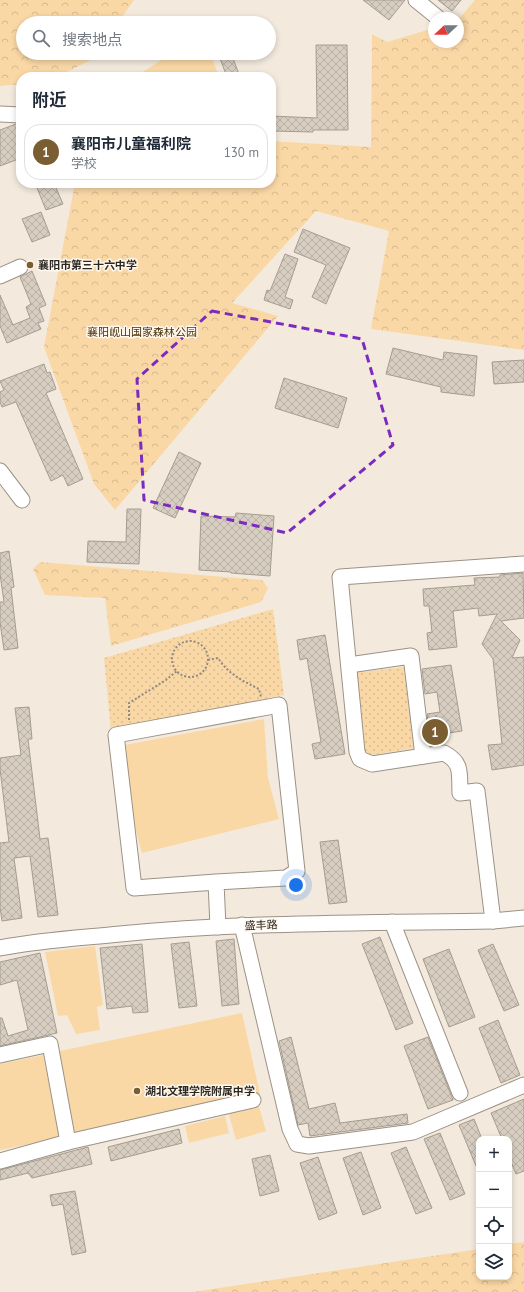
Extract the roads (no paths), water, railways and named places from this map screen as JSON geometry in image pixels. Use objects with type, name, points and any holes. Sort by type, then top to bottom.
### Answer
[{"type":"street","points":[[416,0],[432,12]]},
{"type":"street","points":[[0,114],[16,115]]},
{"type":"street","points":[[0,276],[20,267]]},
{"type":"street","points":[[0,472],[22,500]]},
{"type":"street","points":[[493,921],[477,791],[460,793],[458,766],[453,758],[444,753],[372,764],[360,759],[357,752],[340,577],[524,564]]},
{"type":"street","points":[[349,665],[411,656],[423,756]]},
{"type":"street","points":[[279,705],[298,871],[286,878],[216,882],[134,888],[116,735],[279,705]]},
{"type":"street","points":[[216,882],[218,927]]},
{"type":"street","name":"盛丰路","points":[[0,948],[24,943],[163,930],[242,925],[493,921],[524,918]]},
{"type":"street","points":[[392,922],[460,1094]]},
{"type":"street","points":[[242,925],[290,1129],[298,1144],[309,1146],[412,1132],[524,1085]]},
{"type":"street","points":[[0,1055],[50,1044],[68,1142]]},
{"type":"street","points":[[0,1161],[68,1142],[253,1100]]},
{"type":"place","name":"襄阳市第三十六中学","points":[[30,265]]},
{"type":"place","name":"襄阳市儿童福利院","points":[[435,732]]},
{"type":"place","name":"湖北文理学院附属中学","points":[[137,1091]]},
{"type":"park label","name":"襄阳岘山国家森林公园","points":[[142,332]]}]
